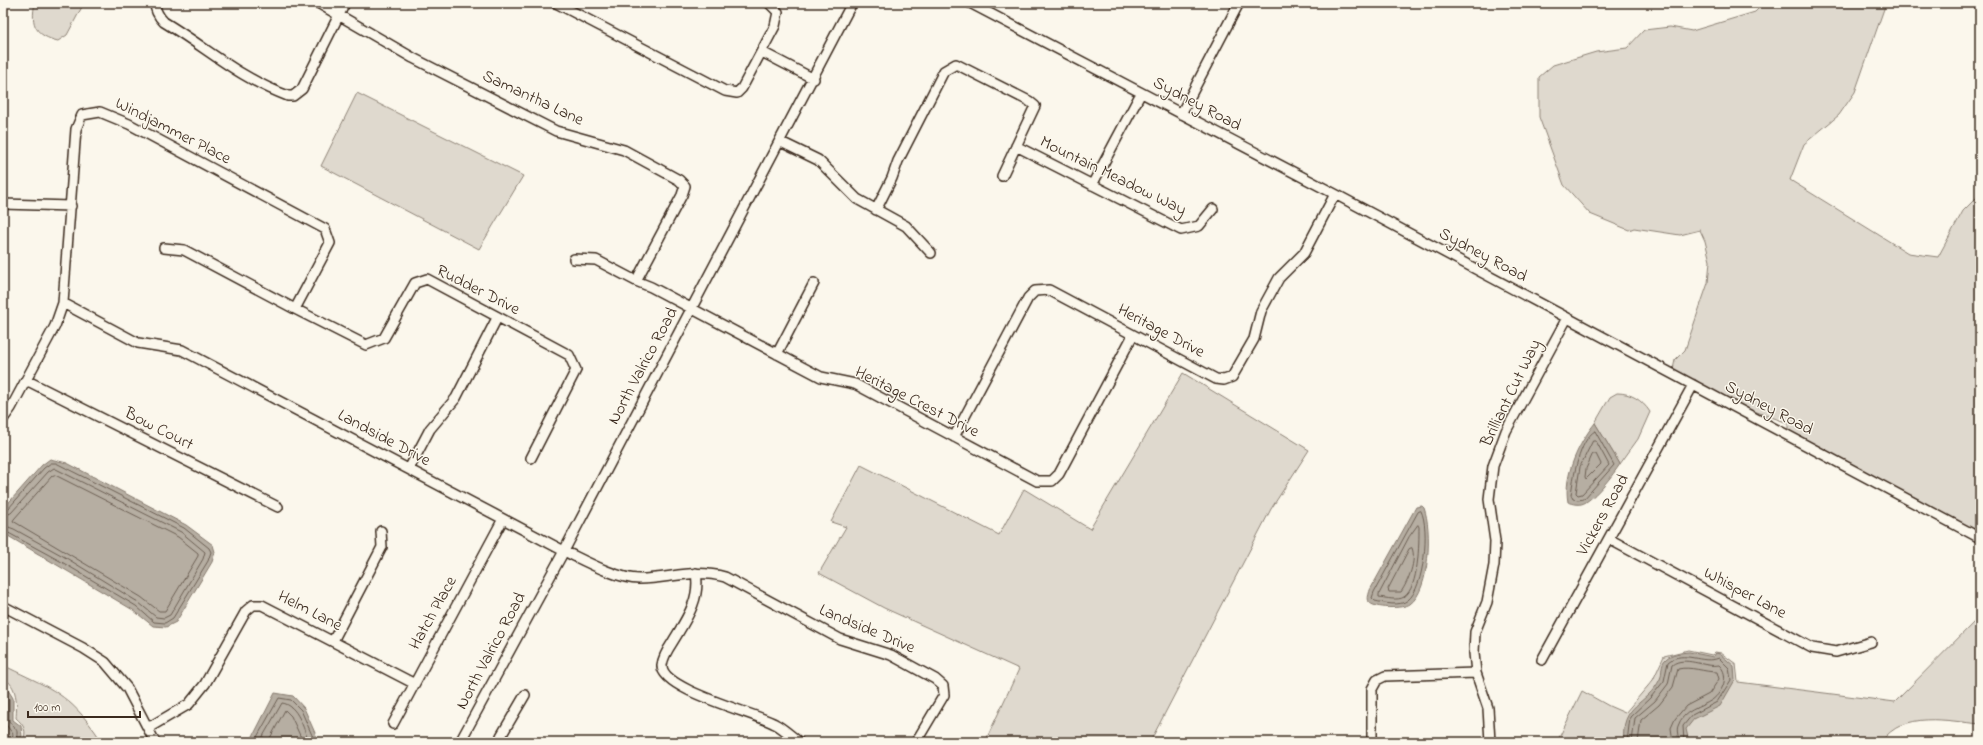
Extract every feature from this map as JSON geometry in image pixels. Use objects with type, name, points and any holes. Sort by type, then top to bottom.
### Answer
[{"type":"street","points":[[155,3],[155,10],[164,22],[213,56],[253,81],[288,96],[293,96],[302,89],[345,3]]},
{"type":"street","name":"Samantha Lane","points":[[318,3],[413,58],[556,131],[624,150],[679,180],[685,186],[682,196],[636,281]]},
{"type":"street","points":[[556,3],[725,91],[737,93],[742,88],[776,26],[778,12],[770,3]]},
{"type":"street","name":"North Valrico Road","points":[[460,742],[781,142],[852,3]]},
{"type":"street","points":[[1181,114],[1239,3]]},
{"type":"street","name":"Sydney Road","points":[[976,4],[1980,538]]},
{"type":"street","points":[[760,54],[812,82]]},
{"type":"street","points":[[876,210],[892,178],[898,161],[944,71],[956,64],[1029,101],[1035,106],[1002,176]]},
{"type":"street","points":[[1092,185],[1141,93]]},
{"type":"street","name":"Windjammer Place","points":[[3,419],[11,408],[55,326],[63,303],[76,130],[82,115],[100,112],[129,124],[326,230],[330,243],[295,309]]},
{"type":"street","points":[[781,142],[818,160],[857,199],[906,226],[931,253]]},
{"type":"street","name":"Mountain Meadow Way","points":[[1016,146],[1181,230],[1199,226],[1213,209]]},
{"type":"street","name":"Heritage Drive","points":[[954,437],[1028,298],[1035,291],[1049,290],[1216,379],[1224,380],[1232,377],[1254,339],[1261,311],[1278,278],[1304,253],[1335,194]]},
{"type":"street","points":[[3,204],[71,206]]},
{"type":"street","name":"Rudder Drive","points":[[164,248],[184,250],[295,309],[366,344],[384,338],[415,283],[427,279],[497,318],[569,355],[576,370],[532,458]]},
{"type":"street","name":"Heritage Crest Drive","points":[[574,259],[596,260],[636,281],[652,287],[692,307],[821,378],[855,384],[1037,481],[1052,481],[1059,474],[1133,335]]},
{"type":"street","points":[[777,354],[814,283]]},
{"type":"street","name":"Landside Drive","points":[[63,303],[138,343],[182,350],[503,519],[606,571],[637,579],[708,572],[725,577],[840,639],[891,655],[935,678],[943,686],[944,695],[916,742]]},
{"type":"street","points":[[409,469],[430,430],[456,398],[497,318]]},
{"type":"street","name":"Brilliant Cut Way","points":[[1490,742],[1488,708],[1476,673],[1474,653],[1475,632],[1487,602],[1494,565],[1495,541],[1489,499],[1493,466],[1506,431],[1567,318]]},
{"type":"street","name":"Bow Court","points":[[26,380],[278,507]]},
{"type":"street","name":"Vickers Road","points":[[1542,660],[1693,385]]},
{"type":"street","name":"Hatch Place","points":[[393,724],[413,683],[503,519]]},
{"type":"street","points":[[333,641],[382,547],[381,531]]},
{"type":"street","name":"Whisper Lane","points":[[1609,539],[1812,648],[1836,652],[1871,642]]},
{"type":"street","points":[[696,573],[697,591],[692,609],[667,651],[662,666],[664,673],[673,682],[687,690],[775,724],[799,742]]},
{"type":"street","name":"Helm Lane","points":[[148,728],[189,704],[205,684],[246,611],[253,605],[262,605],[413,683]]},
{"type":"street","points":[[3,606],[83,648],[105,662],[127,688],[155,742]]},
{"type":"street","points":[[1372,742],[1372,689],[1377,680],[1385,676],[1476,673]]},
{"type":"street","points":[[501,736],[525,695]]},
{"type":"shaded area","points":[[35,3],[84,3],[67,35],[58,41],[44,36],[36,28],[33,18]]},
{"type":"shaded area","points":[[1764,3],[1886,3],[1855,92],[1839,115],[1804,144],[1790,180],[1908,253],[1938,257],[1963,211],[1980,194],[1980,533],[1788,431],[1788,423],[1727,400],[1704,387],[1695,379],[1693,380],[1673,369],[1675,360],[1685,350],[1708,283],[1710,261],[1705,241],[1700,230],[1680,235],[1634,228],[1629,230],[1590,214],[1564,185],[1539,117],[1539,77],[1553,65],[1596,52],[1627,48],[1644,30],[1670,27],[1692,31],[1755,12]]},
{"type":"shaded area","points":[[357,93],[523,176],[479,249],[321,166]]},
{"type":"shaded area","points":[[1183,373],[1309,450],[1271,509],[1150,742],[985,742],[1019,669],[884,608],[819,573],[846,527],[831,522],[861,465],[999,535],[1024,489],[1090,529]]},
{"type":"shaded area","points":[[1617,393],[1627,394],[1636,398],[1650,412],[1638,439],[1620,464],[1595,423],[1610,397]]},
{"type":"shaded area","points":[[1980,616],[1980,724],[1940,720],[1914,721],[1902,725],[1891,732],[1881,742],[1557,742],[1582,691],[1625,713],[1653,680],[1664,656],[1688,650],[1712,655],[1715,652],[1721,653],[1736,664],[1738,682],[1895,702]]},
{"type":"shaded area","points":[[3,665],[49,688],[68,701],[87,721],[101,742],[22,742],[25,732],[21,723],[16,718],[16,696],[12,685],[3,678]]},
{"type":"water","points":[[1595,423],[1620,464],[1595,495],[1586,502],[1577,504],[1568,502],[1567,492],[1570,470],[1583,440]]},
{"type":"water","points":[[50,459],[67,463],[186,525],[213,545],[215,552],[212,562],[176,622],[166,627],[153,626],[133,610],[3,533],[3,509],[42,465]]},
{"type":"water","points":[[1422,506],[1427,518],[1428,559],[1422,586],[1417,597],[1410,604],[1401,607],[1389,608],[1372,604],[1368,599],[1370,590],[1416,507]]},
{"type":"water","points":[[1689,652],[1713,657],[1716,653],[1720,654],[1734,666],[1735,680],[1720,706],[1694,719],[1686,729],[1689,742],[1624,742],[1626,720],[1630,712],[1655,688],[1660,679],[1664,661],[1674,654]]},
{"type":"water","points":[[3,682],[13,698],[13,720],[21,726],[22,736],[19,742],[3,742]]},
{"type":"water","points":[[275,693],[293,696],[304,708],[319,742],[262,742],[251,740]]}]
